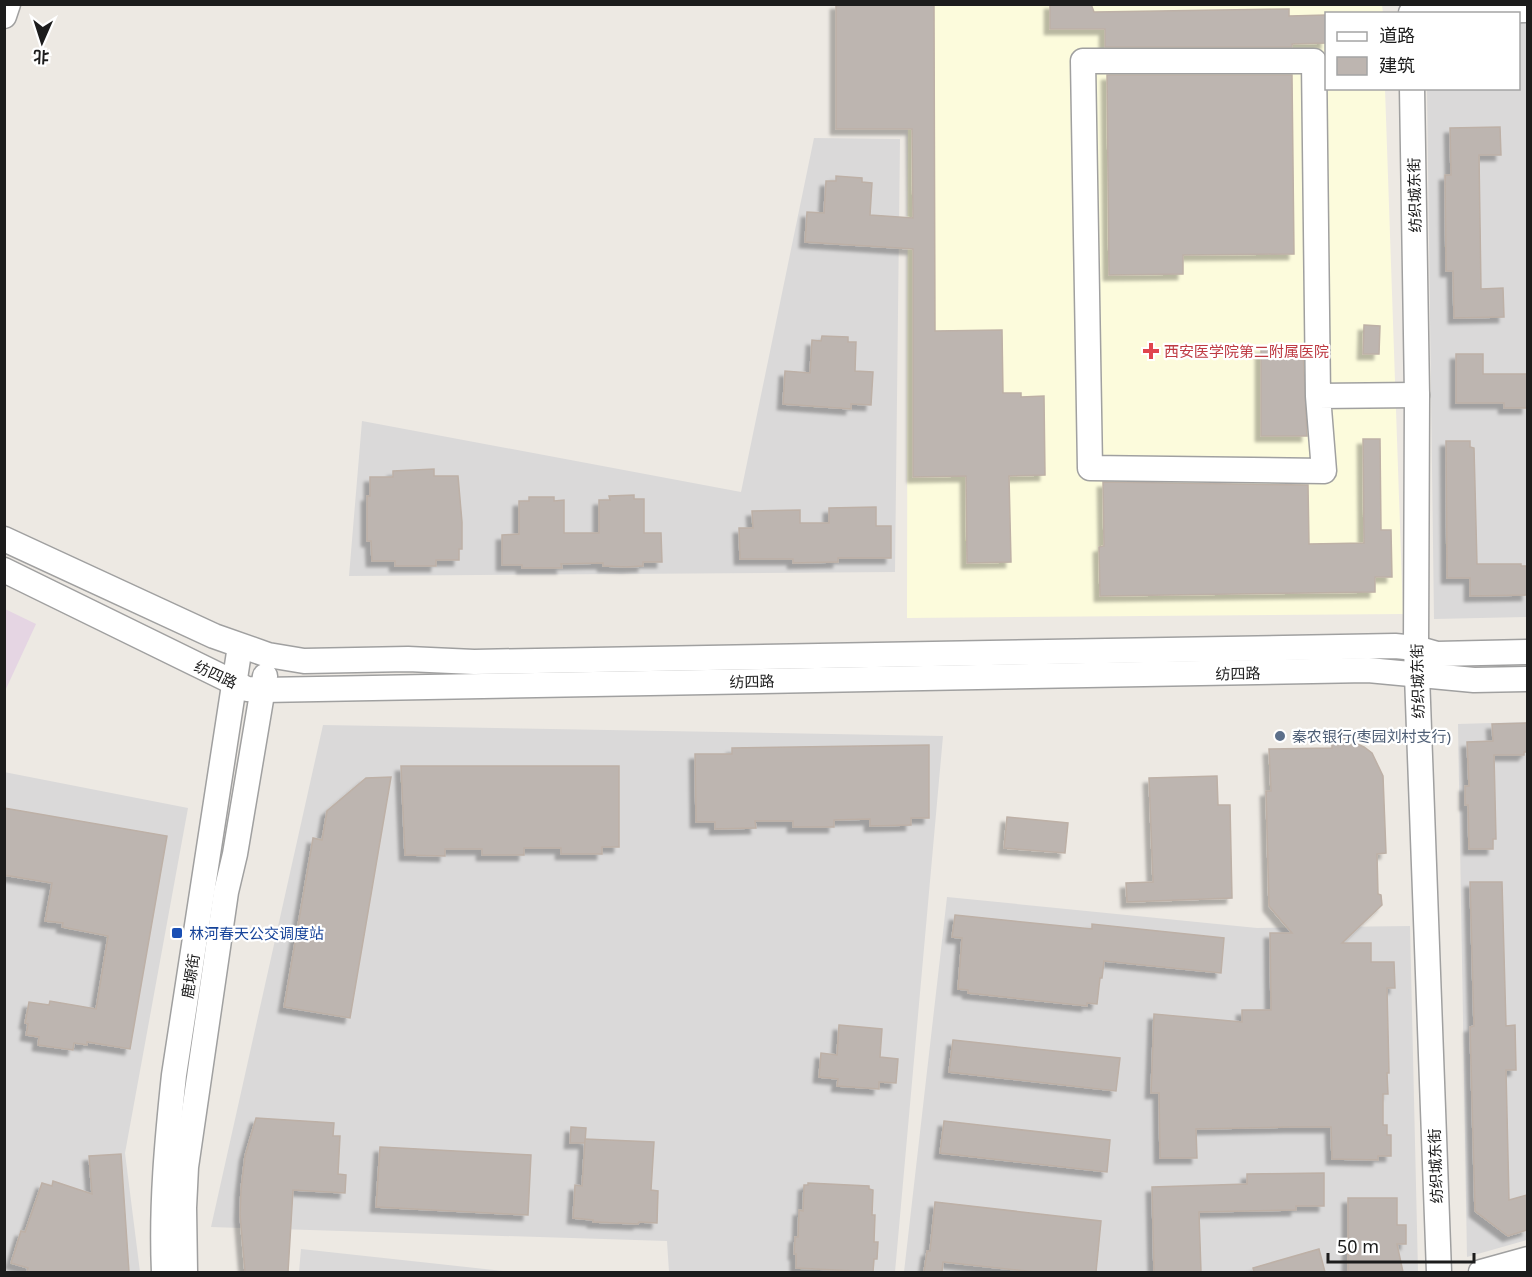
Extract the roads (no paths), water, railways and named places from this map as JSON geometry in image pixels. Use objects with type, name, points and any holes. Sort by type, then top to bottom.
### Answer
[{"type":"street","points":[[4,16],[8,4]]},
{"type":"street","points":[[1450,12],[1527,10]]},
{"type":"street","points":[[1314,60],[1318,396],[1324,471],[1090,468],[1083,61],[1314,60]]},
{"type":"street","name":"纺织城东街","points":[[1412,90],[1417,395],[1416,648],[1439,1272]]},
{"type":"street","points":[[1318,396],[1417,395]]},
{"type":"street","name":"纺四路","points":[[4,539],[214,636],[268,655],[304,661],[408,659],[474,662],[1395,646],[1416,648],[1437,654],[1527,652]]},
{"type":"street","name":"纺四路","points":[[4,570],[247,689],[1356,671],[1474,680],[1527,679]]},
{"type":"street","name":"鹿塬街","points":[[164,1272],[163,1206],[166,1144],[174,1075],[240,645]]},
{"type":"street","name":"鹿塬街","points":[[185,1272],[184,1208],[188,1156],[226,892],[235,854],[268,655]]},
{"type":"street","points":[[1481,1272],[1527,1259]]},
{"type":"place","name":"西安医学院第二附属医院","points":[[1151,351]]},
{"type":"place","name":"秦农银行(枣园刘村支行)","points":[[1280,736]]},
{"type":"place","name":"林河春天公交调度站","points":[[177,933]]}]
